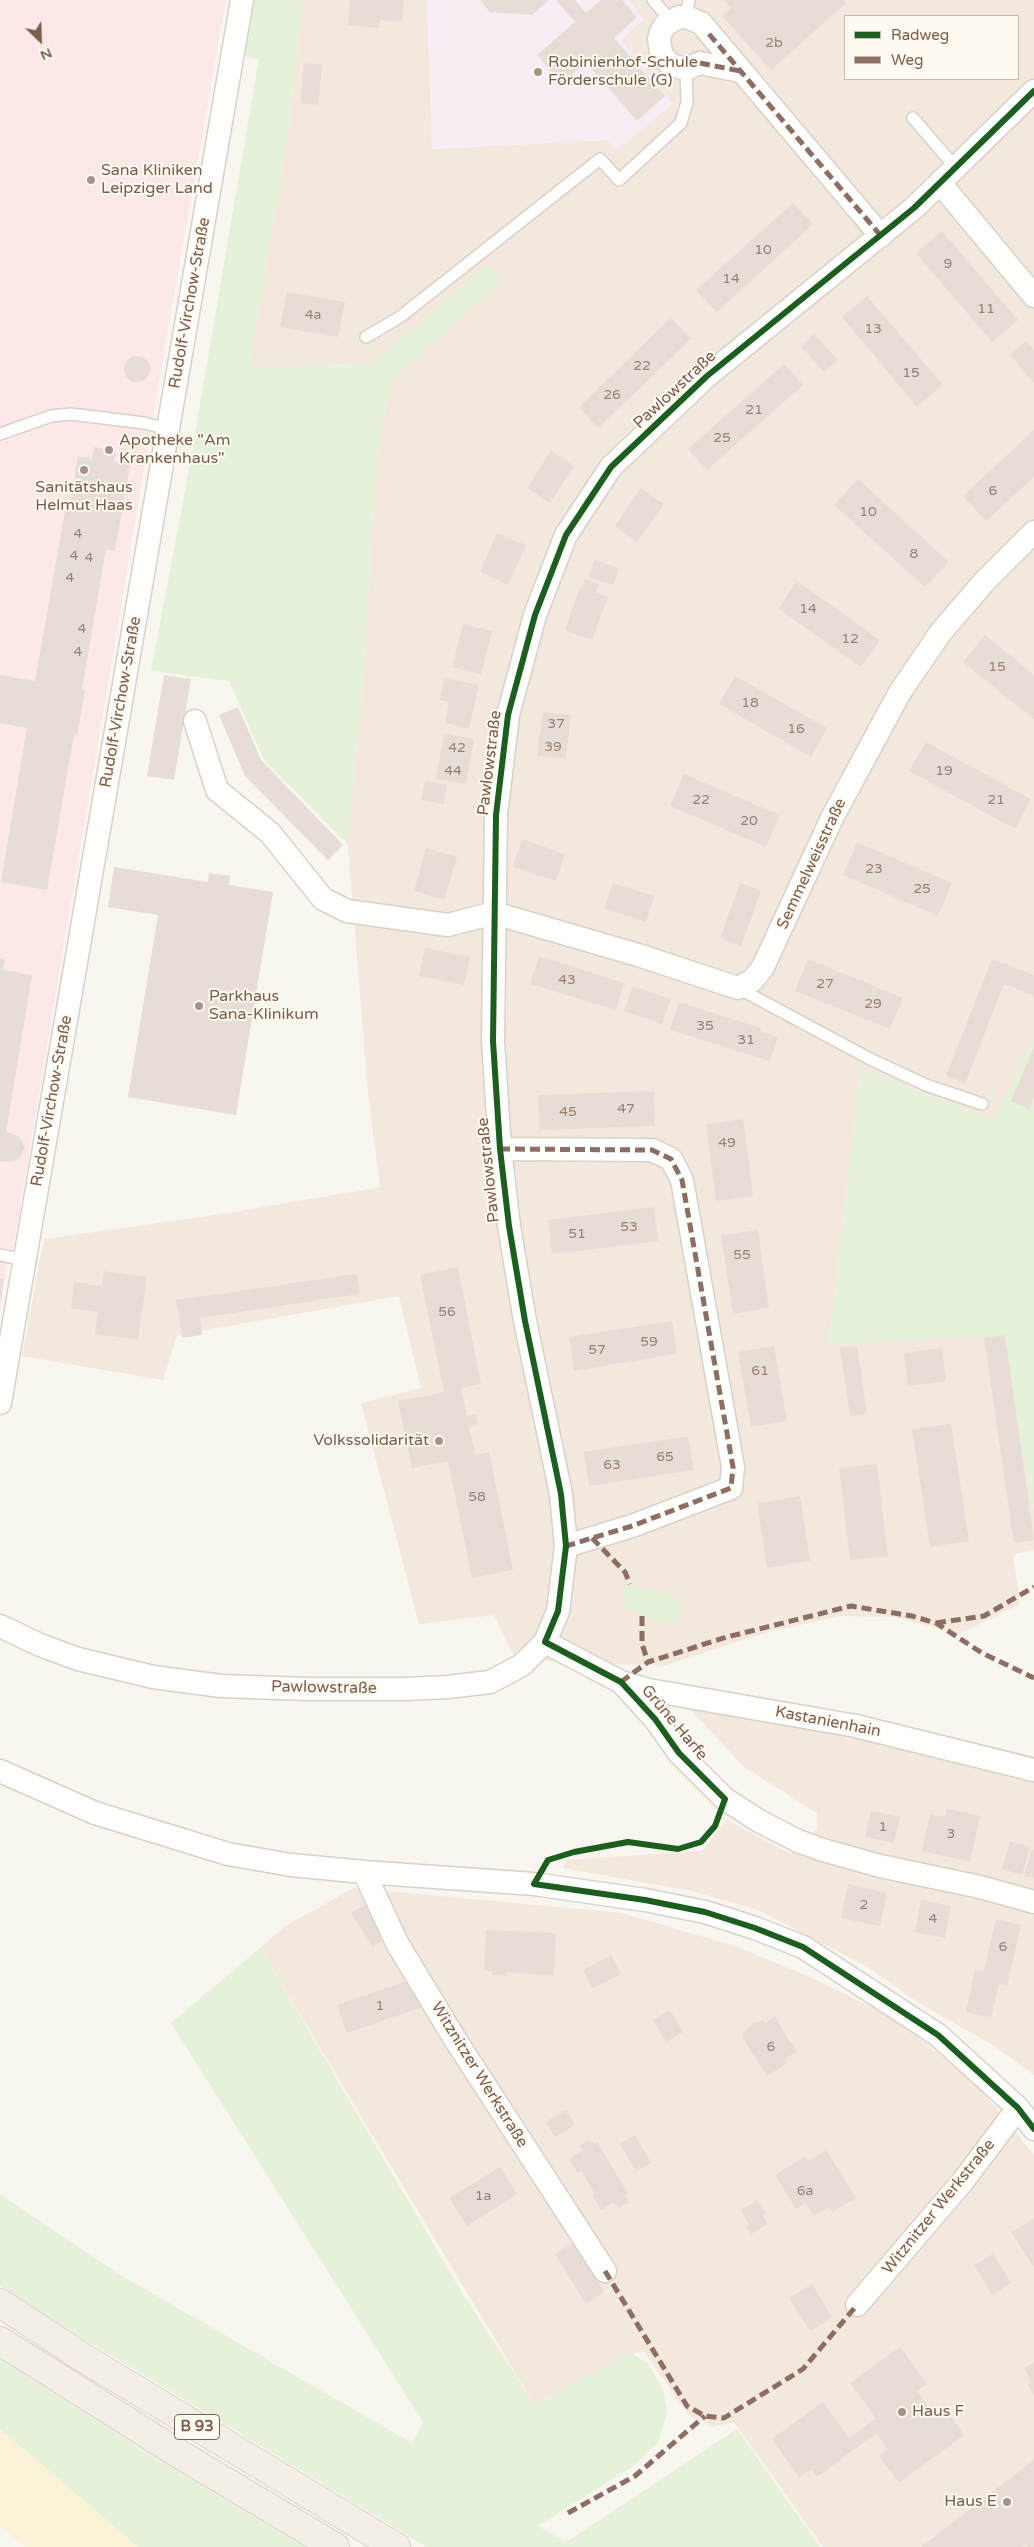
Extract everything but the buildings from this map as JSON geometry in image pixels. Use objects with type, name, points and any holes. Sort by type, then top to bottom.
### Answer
[{"type":"main road","name":"B 93","points":[[0,2303],[82,2357],[396,2547]]},
{"type":"main road","name":"B 93","points":[[0,2341],[168,2447],[335,2547]]},
{"type":"street","name":"Rudolf-Virchow-Straße","points":[[0,1403],[5,1350],[25,1260],[242,0]]},
{"type":"street","points":[[740,71],[700,63],[686,69],[672,66],[661,54],[658,39],[661,32],[682,13],[701,23],[881,236]]},
{"type":"street","name":"Pawlowstraße","points":[[0,1626],[40,1645],[78,1659],[153,1677],[221,1686],[308,1689],[406,1689],[490,1682],[522,1665],[545,1642],[558,1611],[566,1546],[561,1494],[525,1321],[508,1226],[500,1149],[493,1041],[496,815],[508,715],[535,615],[566,535],[611,467],[707,376],[881,236],[956,168],[1034,91]]},
{"type":"street","points":[[940,183],[1034,296]]},
{"type":"street","name":"Semmelweisstraße","points":[[738,988],[753,980],[763,967],[832,818],[900,692],[941,632],[984,582],[1034,532]]},
{"type":"street","points":[[195,720],[217,790],[270,833],[323,899],[348,912],[448,925],[494,913],[638,955],[738,988]]},
{"type":"street","name":"Pawlowstraße","points":[[500,1149],[652,1150],[671,1159],[682,1180],[733,1467],[730,1488],[632,1526],[566,1546]]},
{"type":"street","name":"Grüne Harfe","points":[[545,1642],[595,1666],[620,1682],[655,1718],[679,1752],[725,1800],[759,1821],[798,1841],[824,1850],[880,1866],[980,1887],[1034,1902]]},
{"type":"street","name":"Kastanienhain","points":[[620,1682],[649,1690],[856,1726],[1034,1770]]},
{"type":"street","points":[[0,1771],[95,1813],[228,1854],[282,1863],[364,1872],[534,1884],[645,1900],[705,1912],[755,1928],[803,1947],[930,2030],[1018,2108],[1034,2129]]},
{"type":"street","name":"Witznitzer Werkstraße","points":[[364,1872],[397,1943],[453,2036],[605,2271]]},
{"type":"street","name":"Witznitzer Werkstraße","points":[[857,2304],[963,2182],[1018,2108]]},
{"type":"lane","points":[[653,0],[682,13]]},
{"type":"lane","points":[[366,337],[400,317],[600,159],[618,180],[681,123],[687,102],[686,69]]},
{"type":"lane","points":[[913,118],[956,168]]},
{"type":"lane","points":[[0,434],[51,416],[71,414],[144,423],[168,429]]},
{"type":"lane","points":[[738,988],[878,1063],[926,1085],[982,1104]]},
{"type":"lane","points":[[0,1256],[25,1260]]},
{"type":"shaded area","points":[[0,0],[226,0],[152,421],[12,1253],[8,1253],[0,1313]]},
{"type":"shaded area","points":[[303,0],[427,0],[432,149],[606,140],[621,39],[643,20],[629,0],[1034,0],[1034,1038],[994,1120],[861,1069],[829,1345],[1001,1334],[1034,1509],[1034,1550],[1013,1554],[1020,1604],[959,1634],[896,1617],[841,1616],[771,1631],[663,1666],[559,1662],[514,1656],[494,1615],[419,1624],[361,1403],[421,1388],[399,1296],[177,1335],[163,1380],[22,1356],[44,1239],[223,1214],[380,1187],[368,1093],[348,844],[364,664],[376,461],[391,380],[501,281],[487,264],[370,365],[249,367],[288,132]]},
{"type":"shaded area","name":"Robinienhof-Schule Förderschule (G)","points":[[427,0],[629,0],[644,20],[621,40],[673,104],[617,150],[606,140],[432,149]]},
{"type":"shaded area","points":[[687,1706],[1034,1761],[1034,2075],[996,2047],[916,2001],[868,1967],[758,1910],[692,1891],[563,1868],[566,1860],[702,1851],[727,1820],[791,1854],[817,1830],[817,1813],[744,1767]]},
{"type":"shaded area","points":[[354,1888],[622,1913],[735,1946],[812,1978],[892,2017],[975,2082],[1034,2155],[1034,2547],[823,2547],[734,2422],[713,2427],[688,2414],[644,2351],[632,2353],[534,2404],[260,1948],[285,1926]]},
{"type":"green space","points":[[253,0],[303,0],[288,132],[249,367],[370,365],[487,264],[501,281],[391,380],[376,461],[364,664],[348,844],[264,760],[229,681],[151,671],[185,492],[259,59],[241,55]]},
{"type":"green space","points":[[1034,1038],[1034,1510],[1001,1335],[829,1345],[861,1069],[994,1120]]},
{"type":"green space","points":[[630,1584],[680,1598],[681,1602],[674,1625],[663,1623],[626,1609],[623,1604],[622,1593],[626,1586]]},
{"type":"green space","points":[[260,1948],[458,2286],[534,2404],[632,2353],[648,2364],[663,2389],[667,2412],[658,2443],[633,2466],[538,2526],[566,2542],[737,2429],[820,2547],[427,2547],[29,2306],[0,2286],[0,2194],[117,2273],[412,2443],[423,2422],[171,2023]]},
{"type":"green space","points":[[0,2359],[151,2455],[305,2547],[138,2547],[0,2429]]},
{"type":"sand","points":[[0,2429],[138,2547],[25,2547],[0,2526]]},
{"type":"marked path","points":[[709,34],[881,236]]},
{"type":"marked path","points":[[700,63],[740,71]]},
{"type":"marked path","points":[[500,1149],[652,1150],[671,1159],[682,1180],[733,1467],[731,1488],[632,1526],[566,1546]]},
{"type":"marked path","points":[[592,1538],[625,1572],[630,1584]]},
{"type":"marked path","points":[[936,1623],[984,1616],[1034,1587]]},
{"type":"marked path","points":[[621,1682],[648,1662],[727,1637],[851,1606],[912,1616],[936,1623],[982,1653],[1034,1678]]},
{"type":"marked path","points":[[642,1616],[642,1644],[648,1662]]},
{"type":"marked path","points":[[605,2271],[687,2406],[705,2416],[724,2418],[803,2369],[857,2305]]},
{"type":"marked path","points":[[568,2513],[635,2476],[705,2416]]},
{"type":"cycle path","points":[[1034,91],[914,208],[707,376],[611,467],[566,535],[535,615],[508,715],[496,815],[493,1041],[500,1149],[509,1226],[525,1321],[561,1494],[566,1546],[558,1611],[545,1642],[621,1682],[655,1719],[679,1753],[725,1799],[715,1826],[701,1842],[678,1849],[628,1842],[574,1852],[548,1860],[534,1884],[645,1900],[705,1912],[755,1928],[803,1947],[938,2035],[1018,2108],[1034,2129]]},
{"type":"place","name":"Robinienhof-Schule Förderschule (G)","points":[[538,72]]},
{"type":"place","name":"Sana Kliniken Leipziger Land","points":[[91,180]]},
{"type":"place","name":"Apotheke \"Am Krankenhaus\"","points":[[109,450]]},
{"type":"place","name":"Sanitätshaus Helmut Haas","points":[[84,470]]},
{"type":"place","name":"Parkhaus Sana-Klinikum","points":[[199,1006]]},
{"type":"place","name":"Volkssolidarität","points":[[439,1441]]},
{"type":"place","name":"Haus F","points":[[902,2412]]},
{"type":"place","name":"Haus E","points":[[1007,2502]]}]
